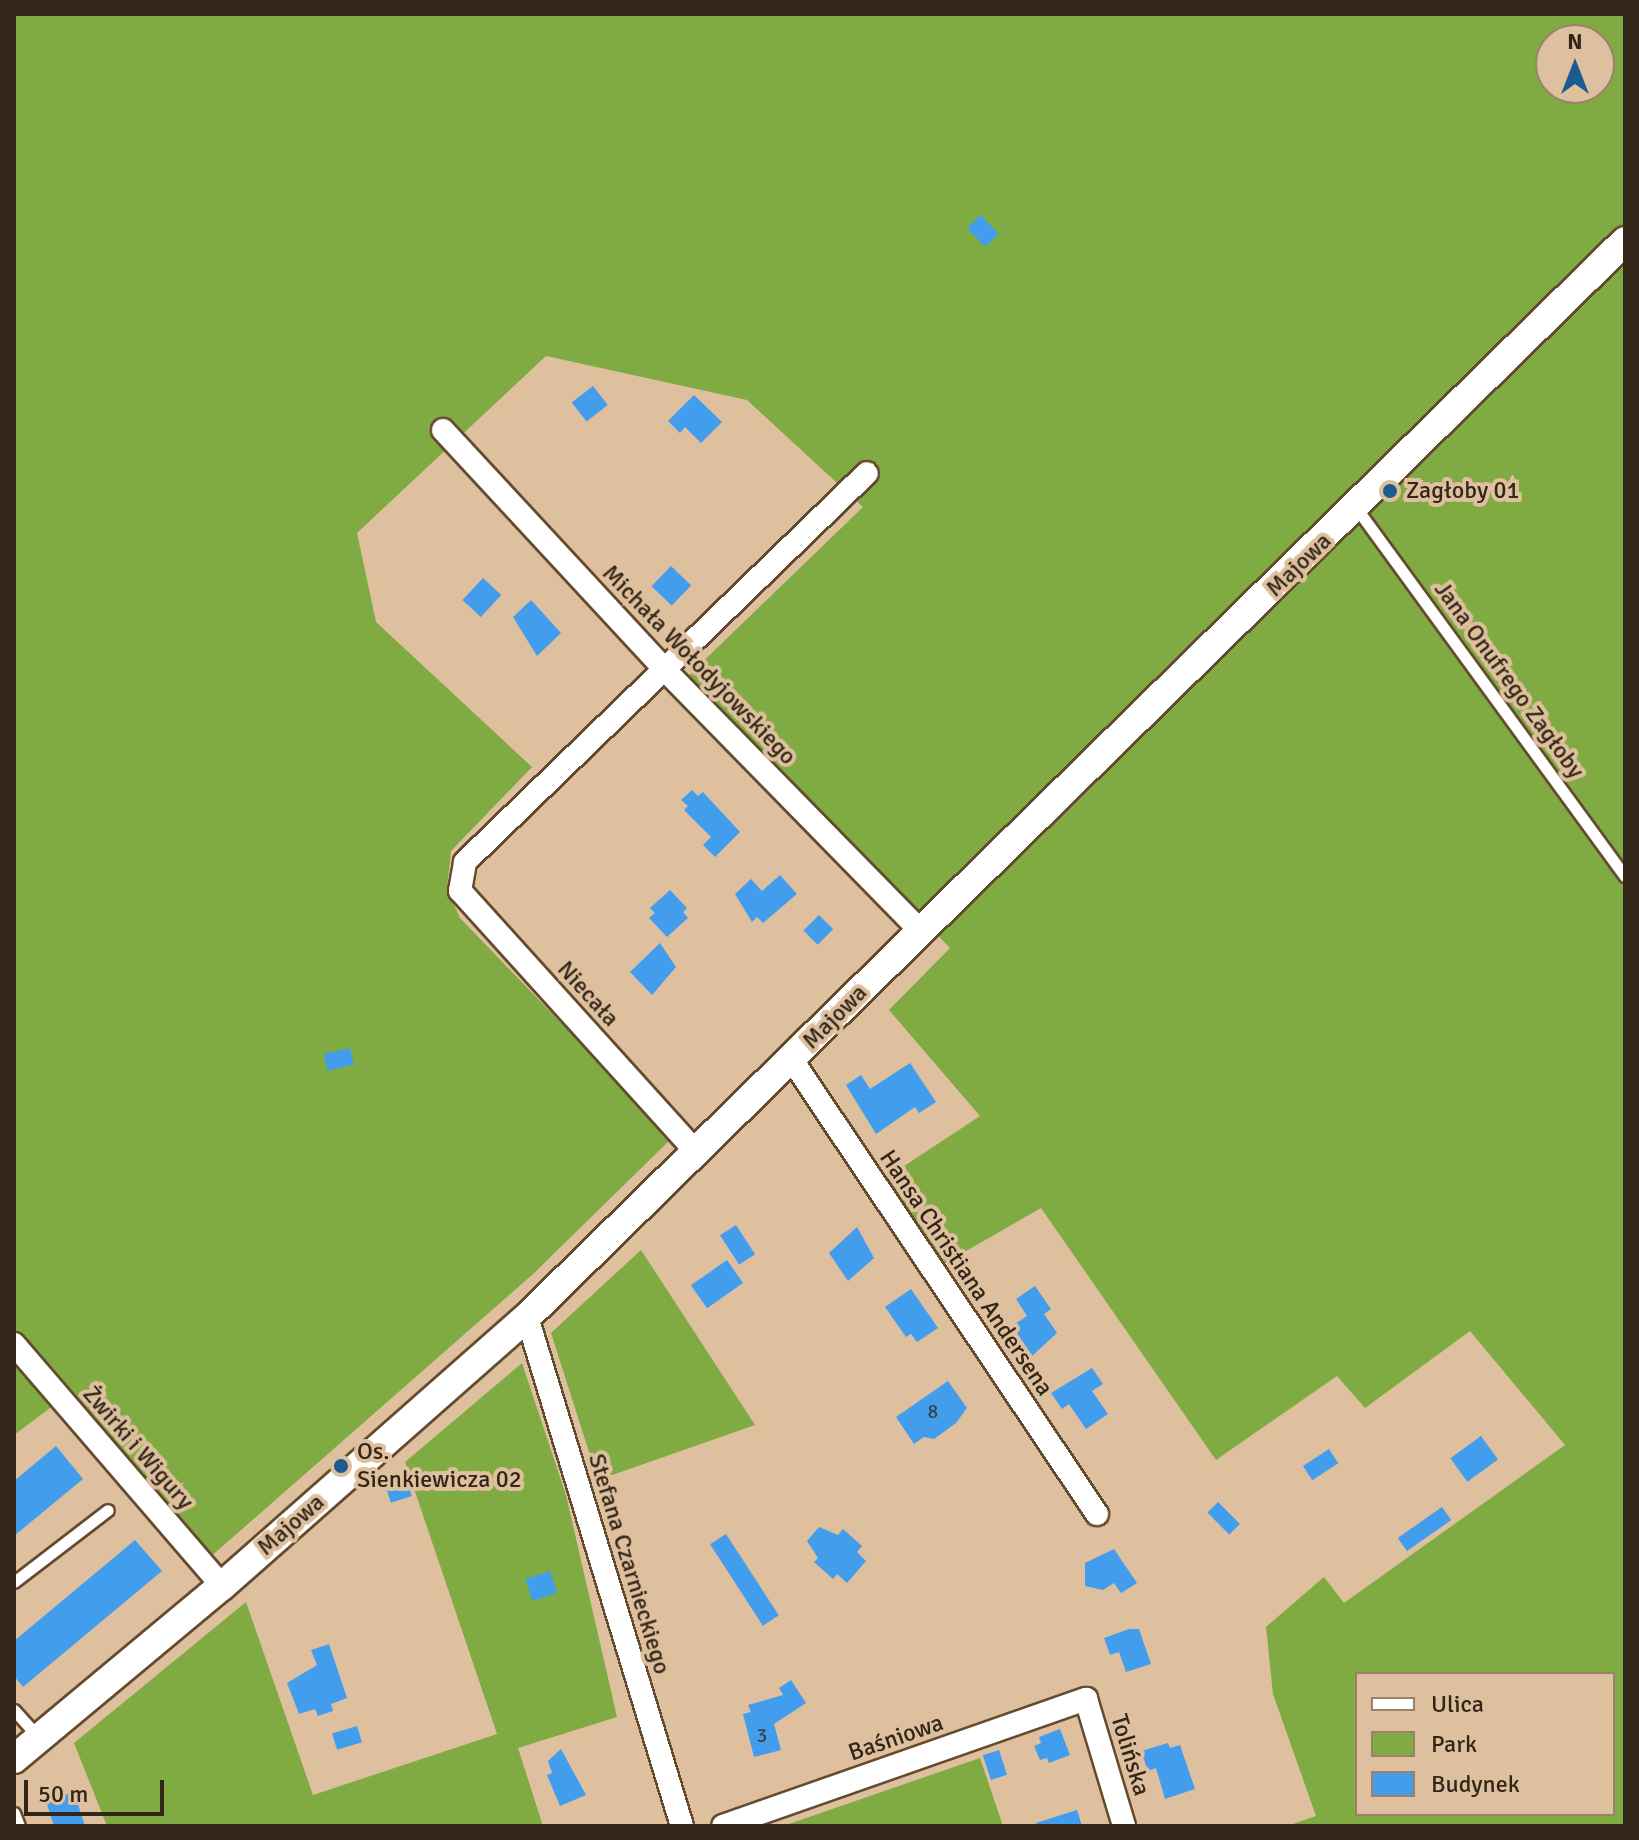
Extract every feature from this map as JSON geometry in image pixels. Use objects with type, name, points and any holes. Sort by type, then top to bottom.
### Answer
[{"type":"street","name":"Majowa","points":[[14,1759],[222,1586],[527,1317],[698,1154],[921,931],[1357,509],[1625,241]]},
{"type":"street","name":"Michała Wołodyjowskiego","points":[[443,430],[664,669],[921,931]]},
{"type":"street","points":[[664,669],[867,473]]},
{"type":"street","name":"Niecała","points":[[664,669],[465,862],[460,891],[698,1154]]},
{"type":"street","name":"Hansa Christiana Andersena","points":[[792,1060],[1097,1514]]},
{"type":"street","name":"Stefana Czarnieckiego","points":[[527,1317],[682,1826]]},
{"type":"street","name":"Żwirki i Wigury","points":[[14,1344],[222,1586]]},
{"type":"street","name":"Baśniowa","points":[[723,1826],[1086,1699]]},
{"type":"street","name":"Tolińska","points":[[1086,1699],[1124,1826]]},
{"type":"lane","name":"Jana Onufrego Zagłoby","points":[[1357,509],[1625,876]]},
{"type":"lane","points":[[14,1582],[108,1510]]},
{"type":"lane","points":[[14,1710],[39,1738]]},
{"type":"lane","points":[[14,1813],[19,1826]]},
{"type":"green space","points":[[14,14],[1625,14],[1625,1826],[1287,1826],[1316,1816],[1273,1694],[1266,1627],[1324,1577],[1344,1603],[1565,1445],[1470,1331],[1365,1408],[1337,1376],[1216,1460],[1041,1208],[945,1263],[886,1178],[980,1116],[889,1010],[950,948],[688,676],[863,507],[747,400],[546,356],[357,533],[376,622],[532,767],[451,851],[447,889],[460,918],[672,1138],[532,1275],[208,1559],[66,1396],[14,1435]]},
{"type":"green space","points":[[641,1250],[755,1425],[598,1480],[551,1333]]},
{"type":"green space","points":[[522,1363],[566,1495],[617,1717],[518,1748],[543,1826],[107,1826],[74,1743],[246,1602],[313,1795],[497,1734],[405,1462]]},
{"type":"green space","points":[[980,1758],[1003,1826],[783,1826]]},
{"type":"building","points":[[981,215],[999,234],[985,247],[967,228]]},
{"type":"building","points":[[593,386],[608,405],[586,422],[572,403]]},
{"type":"building","points":[[694,395],[722,422],[701,443],[685,427],[680,433],[668,421]]},
{"type":"building","points":[[671,566],[691,585],[672,606],[652,586]]},
{"type":"building","points":[[483,578],[501,595],[481,617],[463,600]]},
{"type":"building","points":[[531,600],[561,633],[537,656],[513,617]]},
{"type":"building","points":[[692,790],[698,796],[703,792],[740,832],[715,857],[703,845],[711,837],[684,810],[688,806],[681,800]]},
{"type":"building","points":[[780,875],[797,894],[763,923],[757,917],[752,922],[735,894],[751,879],[762,891]]},
{"type":"building","points":[[670,890],[687,908],[683,912],[688,918],[667,937],[649,918],[655,913],[650,908]]},
{"type":"building","points":[[819,915],[833,929],[818,945],[803,931]]},
{"type":"building","points":[[660,943],[676,967],[652,995],[630,972]]},
{"type":"building","points":[[350,1048],[354,1065],[328,1071],[324,1054]]},
{"type":"building","points":[[910,1063],[936,1102],[919,1113],[915,1107],[876,1134],[846,1085],[861,1075],[870,1089]]},
{"type":"building","points":[[736,1225],[755,1254],[739,1265],[720,1235]]},
{"type":"building","points":[[857,1227],[874,1258],[848,1281],[829,1253]]},
{"type":"building","points":[[727,1260],[743,1283],[707,1308],[691,1285]]},
{"type":"building","points":[[1035,1286],[1051,1309],[1044,1314],[1057,1333],[1032,1356],[1012,1326],[1027,1316],[1016,1299]]},
{"type":"building","points":[[911,1289],[938,1328],[917,1342],[911,1334],[906,1337],[885,1307]]},
{"type":"building","points":[[1092,1368],[1103,1384],[1092,1391],[1108,1414],[1086,1429],[1069,1404],[1062,1409],[1051,1393]]},
{"type":"building","points":[[948,1381],[967,1408],[956,1423],[934,1439],[924,1437],[914,1444],[896,1417]]},
{"type":"building","points":[[1481,1436],[1498,1459],[1467,1482],[1450,1458]]},
{"type":"building","points":[[56,1446],[83,1479],[14,1536],[14,1481]]},
{"type":"building","points":[[1329,1449],[1338,1463],[1312,1480],[1303,1466]]},
{"type":"building","points":[[405,1475],[412,1496],[391,1503],[384,1482]]},
{"type":"building","points":[[1218,1502],[1240,1524],[1229,1535],[1207,1513]]},
{"type":"building","points":[[1442,1507],[1451,1520],[1407,1551],[1398,1538]]},
{"type":"building","points":[[819,1527],[838,1535],[843,1529],[862,1546],[857,1552],[866,1561],[847,1583],[837,1574],[833,1579],[814,1562],[818,1558],[807,1541]]},
{"type":"building","points":[[726,1534],[779,1615],[763,1626],[710,1544]]},
{"type":"building","points":[[135,1540],[162,1571],[23,1687],[14,1676],[14,1641]]},
{"type":"building","points":[[1114,1549],[1137,1583],[1121,1593],[1114,1583],[1103,1590],[1085,1586],[1085,1563]]},
{"type":"building","points":[[550,1571],[557,1593],[532,1601],[525,1579]]},
{"type":"building","points":[[1129,1629],[1139,1629],[1151,1664],[1126,1672],[1119,1652],[1110,1655],[1104,1638]]},
{"type":"building","points":[[329,1644],[347,1698],[331,1704],[333,1711],[318,1716],[315,1709],[299,1714],[287,1683],[317,1665],[311,1650]]},
{"type":"building","points":[[791,1680],[806,1703],[774,1724],[781,1750],[754,1757],[743,1714],[751,1712],[748,1705],[783,1695],[779,1688]]},
{"type":"building","points":[[357,1726],[362,1742],[337,1750],[332,1734]]},
{"type":"building","points":[[1060,1729],[1070,1755],[1049,1763],[1047,1758],[1040,1760],[1034,1746],[1041,1743],[1039,1737]]},
{"type":"building","points":[[1168,1743],[1170,1748],[1180,1745],[1195,1789],[1165,1799],[1156,1768],[1148,1771],[1141,1751]]},
{"type":"building","points":[[561,1749],[586,1795],[560,1806],[547,1775],[552,1773],[548,1761]]},
{"type":"building","points":[[999,1750],[1007,1775],[991,1780],[983,1755]]},
{"type":"building","points":[[74,1792],[85,1826],[54,1826],[46,1801]]},
{"type":"building","points":[[1077,1810],[1082,1826],[1037,1826],[1036,1823]]},
{"type":"place","name":"Zagłoby 01","points":[[1390,491]]},
{"type":"place","name":"Os. Sienkiewicza 02","points":[[341,1466]]}]
